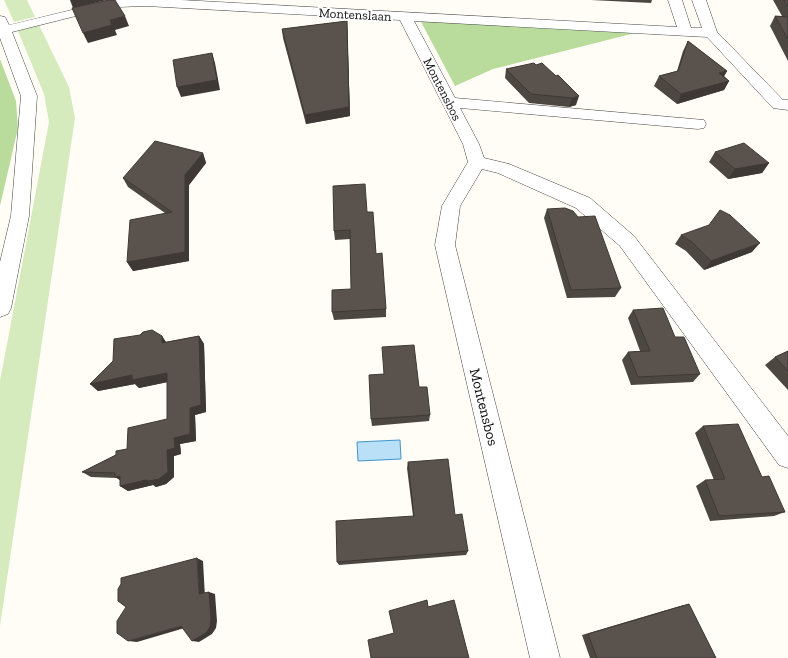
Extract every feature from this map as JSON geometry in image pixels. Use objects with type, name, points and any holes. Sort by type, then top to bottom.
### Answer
[{"type":"street","points":[[675,0],[685,31]]},
{"type":"street","points":[[699,0],[711,33],[779,105],[788,106]]},
{"type":"street","name":"Montenslaan","points":[[2,25],[96,6],[118,3],[146,2],[711,33]]},
{"type":"street","name":"Montensbos","points":[[405,16],[471,144],[477,162],[451,206],[444,245],[545,658]]},
{"type":"street","points":[[0,308],[20,216],[29,96],[2,25]]},
{"type":"street","points":[[450,102],[698,124]]},
{"type":"street","points":[[477,162],[503,168],[583,203],[627,241],[788,456]]},
{"type":"green space","points":[[4,0],[27,0],[35,17],[14,22]]},
{"type":"green space","points":[[420,20],[635,33],[493,69],[455,86]]},
{"type":"green space","points":[[39,25],[69,87],[75,118],[0,626],[0,381],[49,122],[44,94],[18,31]]},
{"type":"green space","points":[[0,59],[16,101],[18,128],[0,206]]},
{"type":"water","points":[[400,440],[401,459],[358,461],[357,442]]},
{"type":"building","points":[[115,0],[125,16],[110,20],[112,25],[83,33],[72,8]]},
{"type":"building","points":[[784,0],[788,0],[788,7]]},
{"type":"building","points":[[775,16],[788,17],[788,39]]},
{"type":"building","points":[[347,21],[349,107],[305,115],[282,29]]},
{"type":"building","points":[[688,41],[727,71],[719,73],[729,81],[681,94],[659,76],[678,71]]},
{"type":"building","points":[[212,53],[217,80],[177,87],[173,60]]},
{"type":"building","points":[[534,63],[536,65],[542,63],[556,76],[558,75],[579,96],[572,98],[531,94],[506,69]]},
{"type":"building","points":[[155,141],[203,153],[185,175],[185,252],[127,262],[130,220],[172,212],[123,178]]},
{"type":"building","points":[[744,143],[769,163],[735,169],[715,152]]},
{"type":"building","points":[[365,184],[367,212],[373,212],[376,254],[382,253],[386,309],[332,312],[332,290],[351,289],[350,230],[334,231],[333,186]]},
{"type":"building","points":[[565,208],[573,211],[578,217],[595,216],[621,288],[571,290],[547,209]]},
{"type":"building","points":[[720,210],[730,215],[760,243],[711,261],[692,242],[681,235],[709,225]]},
{"type":"building","points":[[663,308],[675,337],[684,337],[700,374],[638,377],[628,352],[650,351],[633,310]]},
{"type":"building","points":[[152,330],[162,336],[162,343],[199,336],[201,405],[190,408],[190,434],[174,438],[175,448],[167,450],[168,472],[159,479],[149,481],[146,480],[120,486],[120,476],[115,477],[115,473],[82,472],[116,455],[116,451],[127,449],[128,428],[167,419],[167,373],[132,380],[132,375],[90,384],[113,361],[114,339],[140,335],[143,332]]},
{"type":"building","points":[[414,345],[419,387],[427,387],[430,415],[371,419],[369,375],[384,374],[382,347]]},
{"type":"building","points":[[788,351],[788,371],[775,357]]},
{"type":"building","points":[[738,424],[762,477],[769,476],[785,512],[719,516],[705,480],[725,479],[703,426]]},
{"type":"building","points":[[448,459],[455,515],[462,514],[468,551],[337,562],[336,521],[414,516],[408,462]]},
{"type":"building","points":[[197,558],[199,594],[209,592],[211,619],[210,627],[206,633],[192,641],[181,626],[128,641],[117,633],[117,621],[126,607],[118,601],[118,589],[121,584],[121,578]]},
{"type":"building","points":[[427,600],[428,607],[454,600],[469,658],[371,658],[368,640],[394,633],[389,611]]},
{"type":"building","points":[[689,604],[716,658],[597,658],[588,634]]}]
